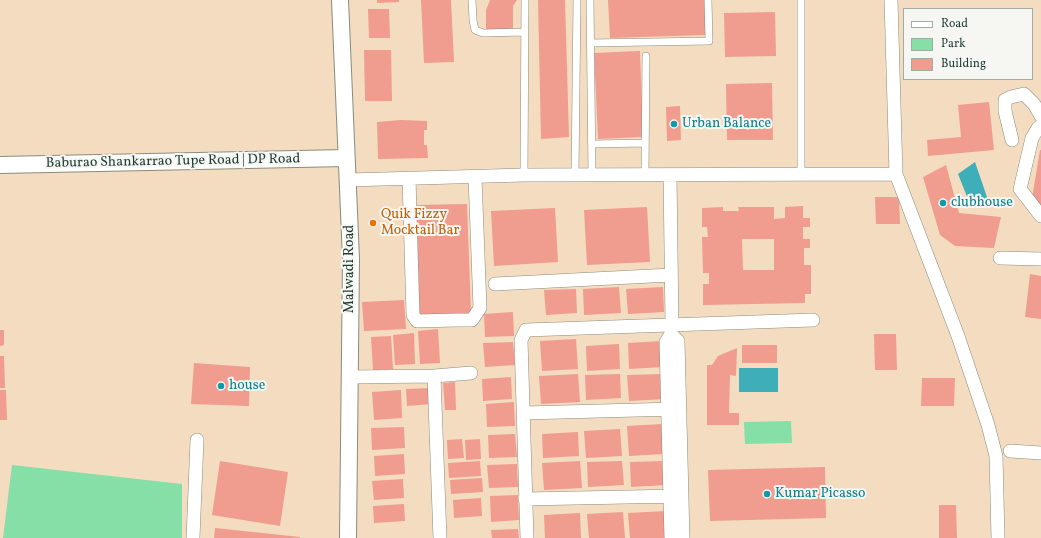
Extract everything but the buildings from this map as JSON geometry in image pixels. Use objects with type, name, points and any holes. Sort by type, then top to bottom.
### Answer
[{"type":"street","name":"Malwadi Road","points":[[340,0],[351,259],[348,538]]},
{"type":"street","points":[[891,0],[896,174],[958,336],[988,425],[996,456],[998,538]]},
{"type":"street","points":[[1012,140],[1005,111],[1005,100],[1024,94],[1034,104],[1041,116]]},
{"type":"street","points":[[1041,126],[1032,138],[1020,189],[1041,216]]},
{"type":"street","name":"Baburao Shankarrao Tupe Road | DP Road","points":[[0,165],[346,158]]},
{"type":"street","points":[[348,180],[524,175],[896,174]]},
{"type":"street","points":[[670,175],[671,329],[678,341],[674,409],[676,496],[671,538]]},
{"type":"street","points":[[409,178],[413,315],[417,321],[441,321],[472,320],[480,308],[475,177]]},
{"type":"street","points":[[1000,258],[1041,259]]},
{"type":"street","points":[[495,284],[671,275]]},
{"type":"street","points":[[527,538],[521,340],[526,330],[671,329],[813,320]]},
{"type":"street","points":[[349,377],[434,376],[471,373]]},
{"type":"street","points":[[434,376],[440,538]]},
{"type":"street","points":[[524,413],[674,409]]},
{"type":"street","points":[[193,538],[197,440]]},
{"type":"street","points":[[1010,451],[1041,453]]},
{"type":"street","points":[[525,499],[676,496]]},
{"type":"street","points":[[676,496],[683,538]]},
{"type":"lane","points":[[472,0],[475,30],[483,33],[524,32]]},
{"type":"lane","points":[[524,175],[525,0]]},
{"type":"lane","points":[[575,175],[577,0]]},
{"type":"lane","points":[[590,0],[592,175]]},
{"type":"lane","points":[[590,43],[710,41],[708,0]]},
{"type":"lane","points":[[801,0],[801,174]]},
{"type":"lane","points":[[645,175],[646,56]]},
{"type":"lane","points":[[592,144],[645,143]]},
{"type":"green space","points":[[791,421],[792,443],[745,444],[744,422]]},
{"type":"green space","points":[[12,465],[182,484],[182,538],[3,538]]},
{"type":"water","points":[[975,162],[988,200],[977,206],[970,204],[958,174]]},
{"type":"water","points":[[739,368],[778,368],[778,392],[739,392]]},
{"type":"place","name":"Urban Balance","points":[[674,124]]},
{"type":"place","name":"clubhouse","points":[[943,203]]},
{"type":"place","name":"Quik Fizzy Mocktail Bar","points":[[373,223]]},
{"type":"place","name":"house","points":[[221,386]]},
{"type":"place","name":"Kumar Picasso","points":[[767,494]]}]
